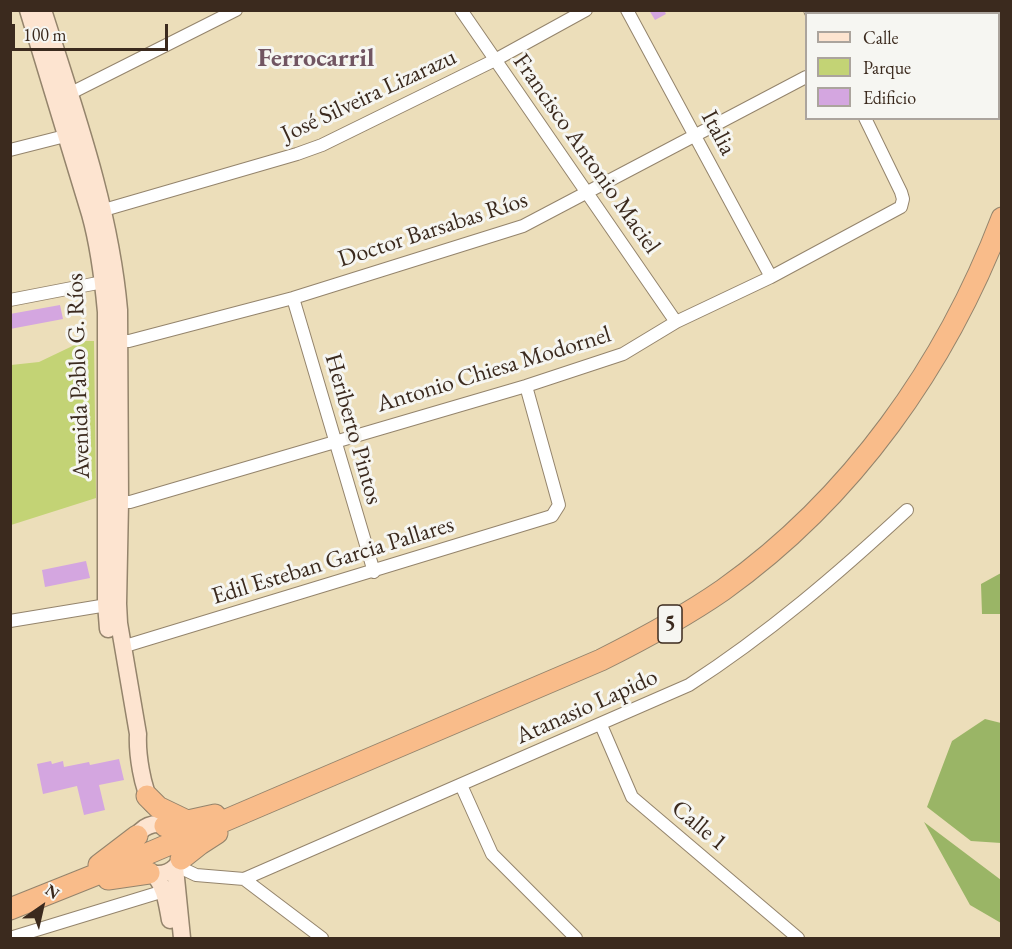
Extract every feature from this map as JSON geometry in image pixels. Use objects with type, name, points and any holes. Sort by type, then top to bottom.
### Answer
[{"type":"highway","name":"5","points":[[251,809],[601,660],[648,637],[696,608],[753,567],[836,489],[870,451],[906,403],[953,327],[1002,218]]},
{"type":"highway","points":[[147,796],[158,807],[177,846]]},
{"type":"highway","points":[[177,846],[200,844],[233,824],[251,809]]},
{"type":"highway","points":[[10,909],[83,879],[145,868],[177,846],[203,819],[229,811],[251,809]]},
{"type":"highway","points":[[83,879],[139,834]]},
{"type":"street","name":"Avenida Pablo G. Ríos","points":[[28,10],[63,97]]},
{"type":"street","name":"Avenida Pablo G. Ríos","points":[[43,10],[73,134],[116,278],[119,341],[111,647],[128,735],[137,745]]},
{"type":"street","points":[[63,97],[236,10]]},
{"type":"street","name":"Francisco Antonio Maciel","points":[[461,10],[676,322]]},
{"type":"street","name":"José Silveira Lizarazu","points":[[96,212],[314,148],[495,60],[586,10]]},
{"type":"street","name":"Italia","points":[[627,10],[771,277]]},
{"type":"street","name":"Doctor Barsabas Ríos","points":[[119,341],[129,341],[293,298],[523,226],[805,78]]},
{"type":"street","name":"Antonio Chiesa Modornel","points":[[113,502],[130,502],[526,386],[623,354],[676,322],[771,277],[903,204],[901,192],[866,120]]},
{"type":"street","points":[[10,150],[73,134]]},
{"type":"street","name":"Avenida Pablo G. Ríos","points":[[96,212],[106,312],[113,502]]},
{"type":"street","points":[[10,300],[103,282]]},
{"type":"street","name":"Heriberto Pintos","points":[[293,298],[374,572]]},
{"type":"street","name":"Edil Esteban Garcia Pallares","points":[[122,646],[546,519],[555,513],[559,505],[526,386]]},
{"type":"street","name":"Atanasio Lapido","points":[[244,879],[689,685],[734,656],[862,552],[907,510]]},
{"type":"street","name":"Avenida Pablo G. Ríos","points":[[112,604],[122,646],[147,796],[139,834],[133,847],[145,868]]},
{"type":"street","points":[[10,621],[112,604]]},
{"type":"street","name":"Calle 1","points":[[600,725],[632,797],[798,939]]},
{"type":"street","points":[[461,785],[492,854],[576,939]]},
{"type":"street","points":[[139,834],[156,825],[177,846],[196,875],[244,879],[322,939]]},
{"type":"street","points":[[145,868],[164,874],[177,846]]},
{"type":"street","points":[[172,939],[177,846]]},
{"type":"street","points":[[145,868],[159,879],[182,939]]},
{"type":"street","points":[[10,938],[164,891]]},
{"type":"green space","points":[[83,341],[94,341],[96,498],[11,525],[11,365],[39,362]]},
{"type":"green space","points":[[1001,573],[1001,614],[982,614],[981,584]]},
{"type":"green space","points":[[985,719],[1001,723],[1001,843],[971,841],[927,807],[952,741]]},
{"type":"green space","points":[[924,822],[1001,880],[1001,923],[970,905]]},
{"type":"building","points":[[649,10],[664,10],[666,14],[655,20]]},
{"type":"building","points":[[60,305],[63,319],[10,329],[10,314]]},
{"type":"building","points":[[86,561],[90,578],[45,587],[42,570]]},
{"type":"building","points":[[119,759],[124,780],[99,785],[105,810],[84,815],[77,786],[43,794],[37,764],[63,761],[64,767]]},
{"type":"district","name":"Ferrocarril","points":[[316,59]]}]
